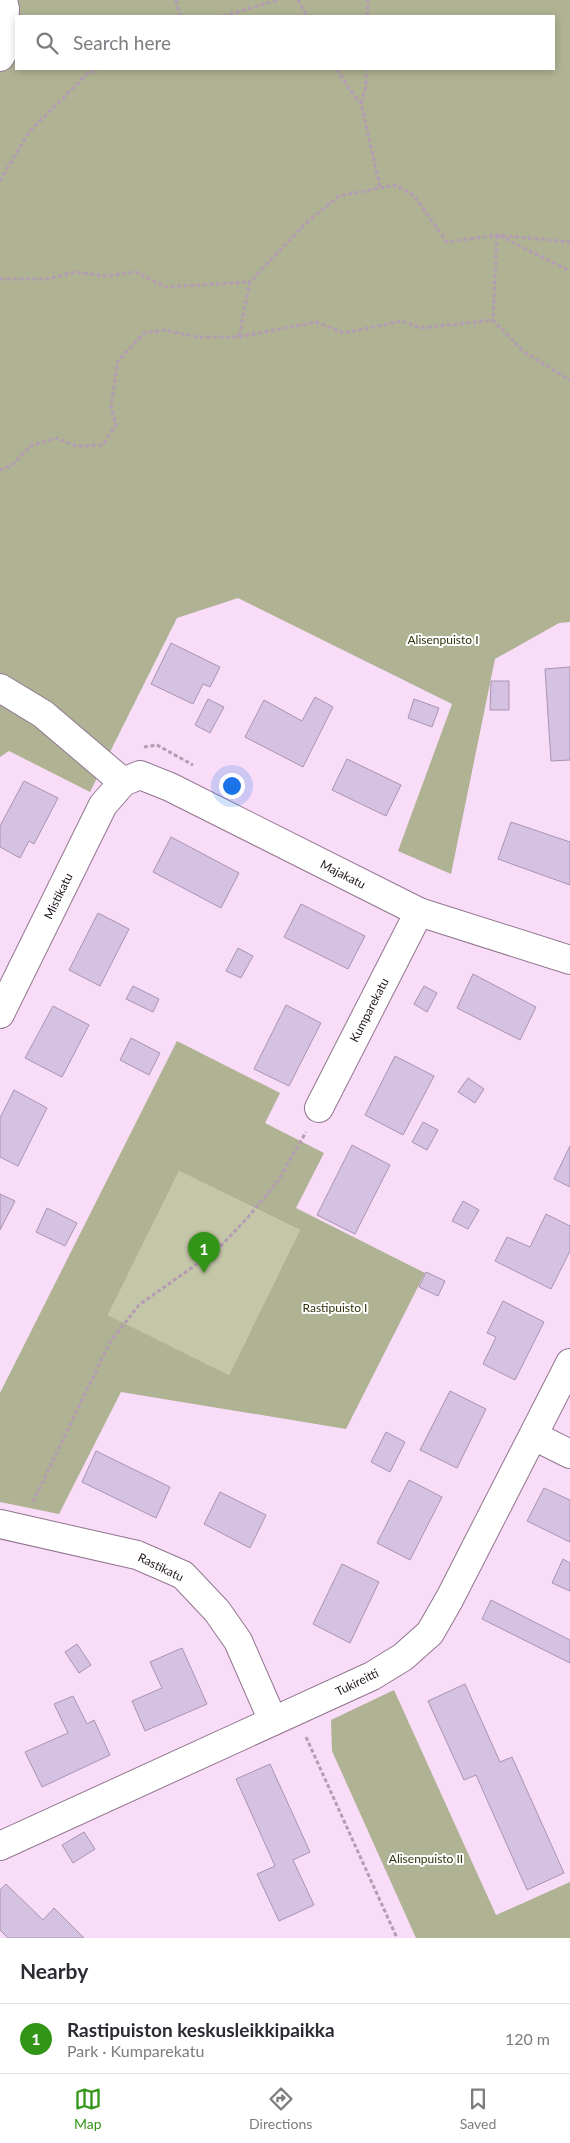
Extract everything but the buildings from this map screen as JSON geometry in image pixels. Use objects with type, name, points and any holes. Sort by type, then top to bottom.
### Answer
[{"type":"street","points":[[0,57],[3,43],[5,9],[3,0]]},
{"type":"street","points":[[0,688],[43,714],[123,782]]},
{"type":"street","name":"Majakatu","points":[[123,782],[140,775],[158,782],[420,912],[570,960]]},
{"type":"street","name":"Mistikatu","points":[[0,1014],[103,805],[123,782]]},
{"type":"street","name":"Kumparekatu","points":[[319,1108],[420,912]]},
{"type":"street","name":"Tukireitti","points":[[0,1846],[372,1676],[403,1657],[430,1633],[534,1436],[570,1363]]},
{"type":"street","points":[[534,1436],[570,1454]]},
{"type":"street","name":"Rastikatu","points":[[10,1527],[137,1554],[183,1575],[217,1611],[284,1716]]},
{"type":"path","points":[[176,0],[180,15]]},
{"type":"path","points":[[226,15],[278,0]]},
{"type":"path","points":[[298,0],[306,15]]},
{"type":"path","points":[[367,15],[368,0]]},
{"type":"path","points":[[0,181],[29,132],[86,75],[96,70]]},
{"type":"path","points":[[338,70],[361,103],[380,187]]},
{"type":"path","points":[[361,103],[366,87],[366,70]]},
{"type":"path","points":[[239,337],[250,282],[307,222],[339,196],[396,185],[414,196],[447,242],[497,235],[570,242]]},
{"type":"path","points":[[497,235],[570,271]]},
{"type":"path","points":[[497,235],[493,320],[524,352],[570,380]]},
{"type":"path","points":[[0,278],[48,279],[74,272],[105,276],[136,272],[166,287],[250,282]]},
{"type":"path","points":[[0,470],[11,466],[30,446],[57,438],[76,446],[103,445],[116,425],[111,406],[118,361],[144,333],[165,330],[196,336],[239,337],[316,322],[344,333],[402,321],[421,328],[493,320]]},
{"type":"path","points":[[10,1527],[110,1342],[139,1305],[218,1249],[249,1216],[278,1181],[319,1108]]},
{"type":"path","points":[[284,1716],[397,1938]]},
{"type":"green space","name":"Alisenpuisto I","points":[[0,0],[570,0],[570,622],[559,623],[495,659],[451,874],[398,851],[452,704],[238,598],[177,618],[90,792],[9,751],[0,757]]},
{"type":"green space","name":"Rastipuisto I","points":[[177,1041],[280,1093],[265,1123],[324,1153],[296,1208],[425,1273],[346,1429],[121,1392],[59,1514],[0,1502],[0,1393]],"holes":[[[179,1171],[300,1230],[229,1375],[108,1315]]]},
{"type":"green space","points":[[179,1171],[300,1230],[229,1375],[108,1315]]},
{"type":"green space","name":"Alisenpuisto II","points":[[394,1690],[496,1915],[570,1882],[570,1938],[416,1938],[332,1751],[331,1720]]},
{"type":"place","name":"Rastipuiston keskusleikkipaikka","points":[[204,1273]]}]
